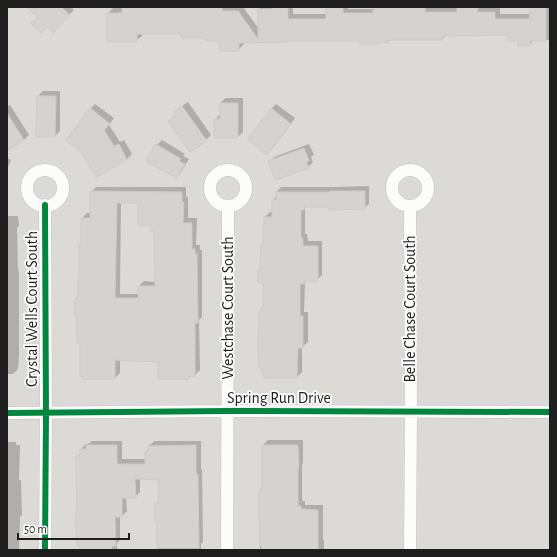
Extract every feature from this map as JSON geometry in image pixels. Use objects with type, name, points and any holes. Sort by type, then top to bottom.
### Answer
[{"type":"street","name":"Crystal Wells Court South","points":[[45,206],[45,550]]},
{"type":"street","name":"Westchase Court South","points":[[227,550],[228,206]]},
{"type":"street","name":"Belle Chase Court South","points":[[410,206],[410,550]]},
{"type":"street","name":"Spring Run Drive","points":[[7,413],[228,411],[550,412]]},
{"type":"shaded area","points":[[7,7],[550,7],[550,550],[7,550]]},
{"type":"building","points":[[26,7],[61,7],[70,15],[53,33],[47,27],[41,33],[31,23],[38,17]]},
{"type":"building","points":[[122,7],[222,7],[222,11],[238,11],[258,39],[258,9],[272,9],[272,7],[288,7],[288,19],[326,19],[326,7],[343,7],[343,13],[373,13],[373,7],[425,7],[425,12],[457,12],[457,7],[473,7],[478,8],[477,12],[495,12],[495,19],[529,19],[530,7],[546,7],[546,41],[530,41],[530,46],[518,46],[518,41],[507,41],[507,35],[442,36],[442,40],[388,40],[388,43],[379,44],[360,44],[360,41],[288,41],[239,43],[239,51],[219,51],[219,41],[206,41],[206,38],[181,38],[181,34],[137,34],[137,42],[107,42],[107,13],[122,13]]},
{"type":"building","points":[[37,96],[56,96],[55,137],[36,137]]},
{"type":"building","points":[[220,103],[238,103],[238,138],[214,138],[214,119],[220,119]]},
{"type":"building","points":[[182,106],[207,141],[190,152],[168,121],[175,116],[173,113]]},
{"type":"building","points":[[90,108],[110,124],[104,130],[114,146],[119,144],[127,160],[96,177],[81,152],[66,140]]},
{"type":"building","points":[[271,108],[291,124],[267,155],[247,140]]},
{"type":"building","points":[[7,113],[24,140],[7,151]]},
{"type":"building","points":[[156,144],[181,159],[179,161],[185,164],[176,178],[146,161]]},
{"type":"building","points":[[304,148],[309,161],[306,162],[309,168],[275,180],[268,161]]},
{"type":"building","points":[[90,191],[182,192],[182,202],[184,202],[183,223],[192,223],[192,249],[195,249],[195,254],[197,254],[198,323],[195,323],[195,376],[189,376],[189,379],[158,379],[158,362],[115,360],[115,379],[82,379],[82,376],[80,376],[80,343],[77,343],[75,298],[78,298],[81,218],[90,218]],"holes":[[[117,203],[138,203],[138,225],[151,225],[151,231],[154,231],[155,286],[138,286],[138,298],[115,298]]]},
{"type":"building","points":[[365,191],[365,209],[329,210],[329,207],[304,207],[304,210],[301,210],[301,238],[303,238],[303,246],[318,246],[318,281],[304,281],[304,284],[300,284],[300,316],[303,316],[303,348],[298,348],[297,378],[264,378],[264,375],[262,375],[262,368],[259,368],[259,311],[263,308],[263,283],[258,283],[258,271],[260,271],[261,244],[263,244],[264,217],[272,217],[272,200],[276,200],[276,192]]},
{"type":"building","points":[[86,445],[117,445],[117,464],[145,464],[145,452],[148,452],[148,446],[196,445],[199,548],[157,548],[155,503],[158,503],[159,480],[135,479],[136,498],[122,498],[122,517],[115,517],[116,546],[112,546],[112,550],[79,550],[79,545],[77,545],[76,525],[76,456],[80,456],[80,449],[86,449]]},
{"type":"building","points":[[262,445],[298,445],[298,506],[301,506],[301,509],[318,510],[318,550],[262,550],[260,545],[259,489],[262,489]]},
{"type":"cycle path","points":[[45,205],[45,550]]},
{"type":"cycle path","points":[[7,413],[228,411],[550,412]]}]
